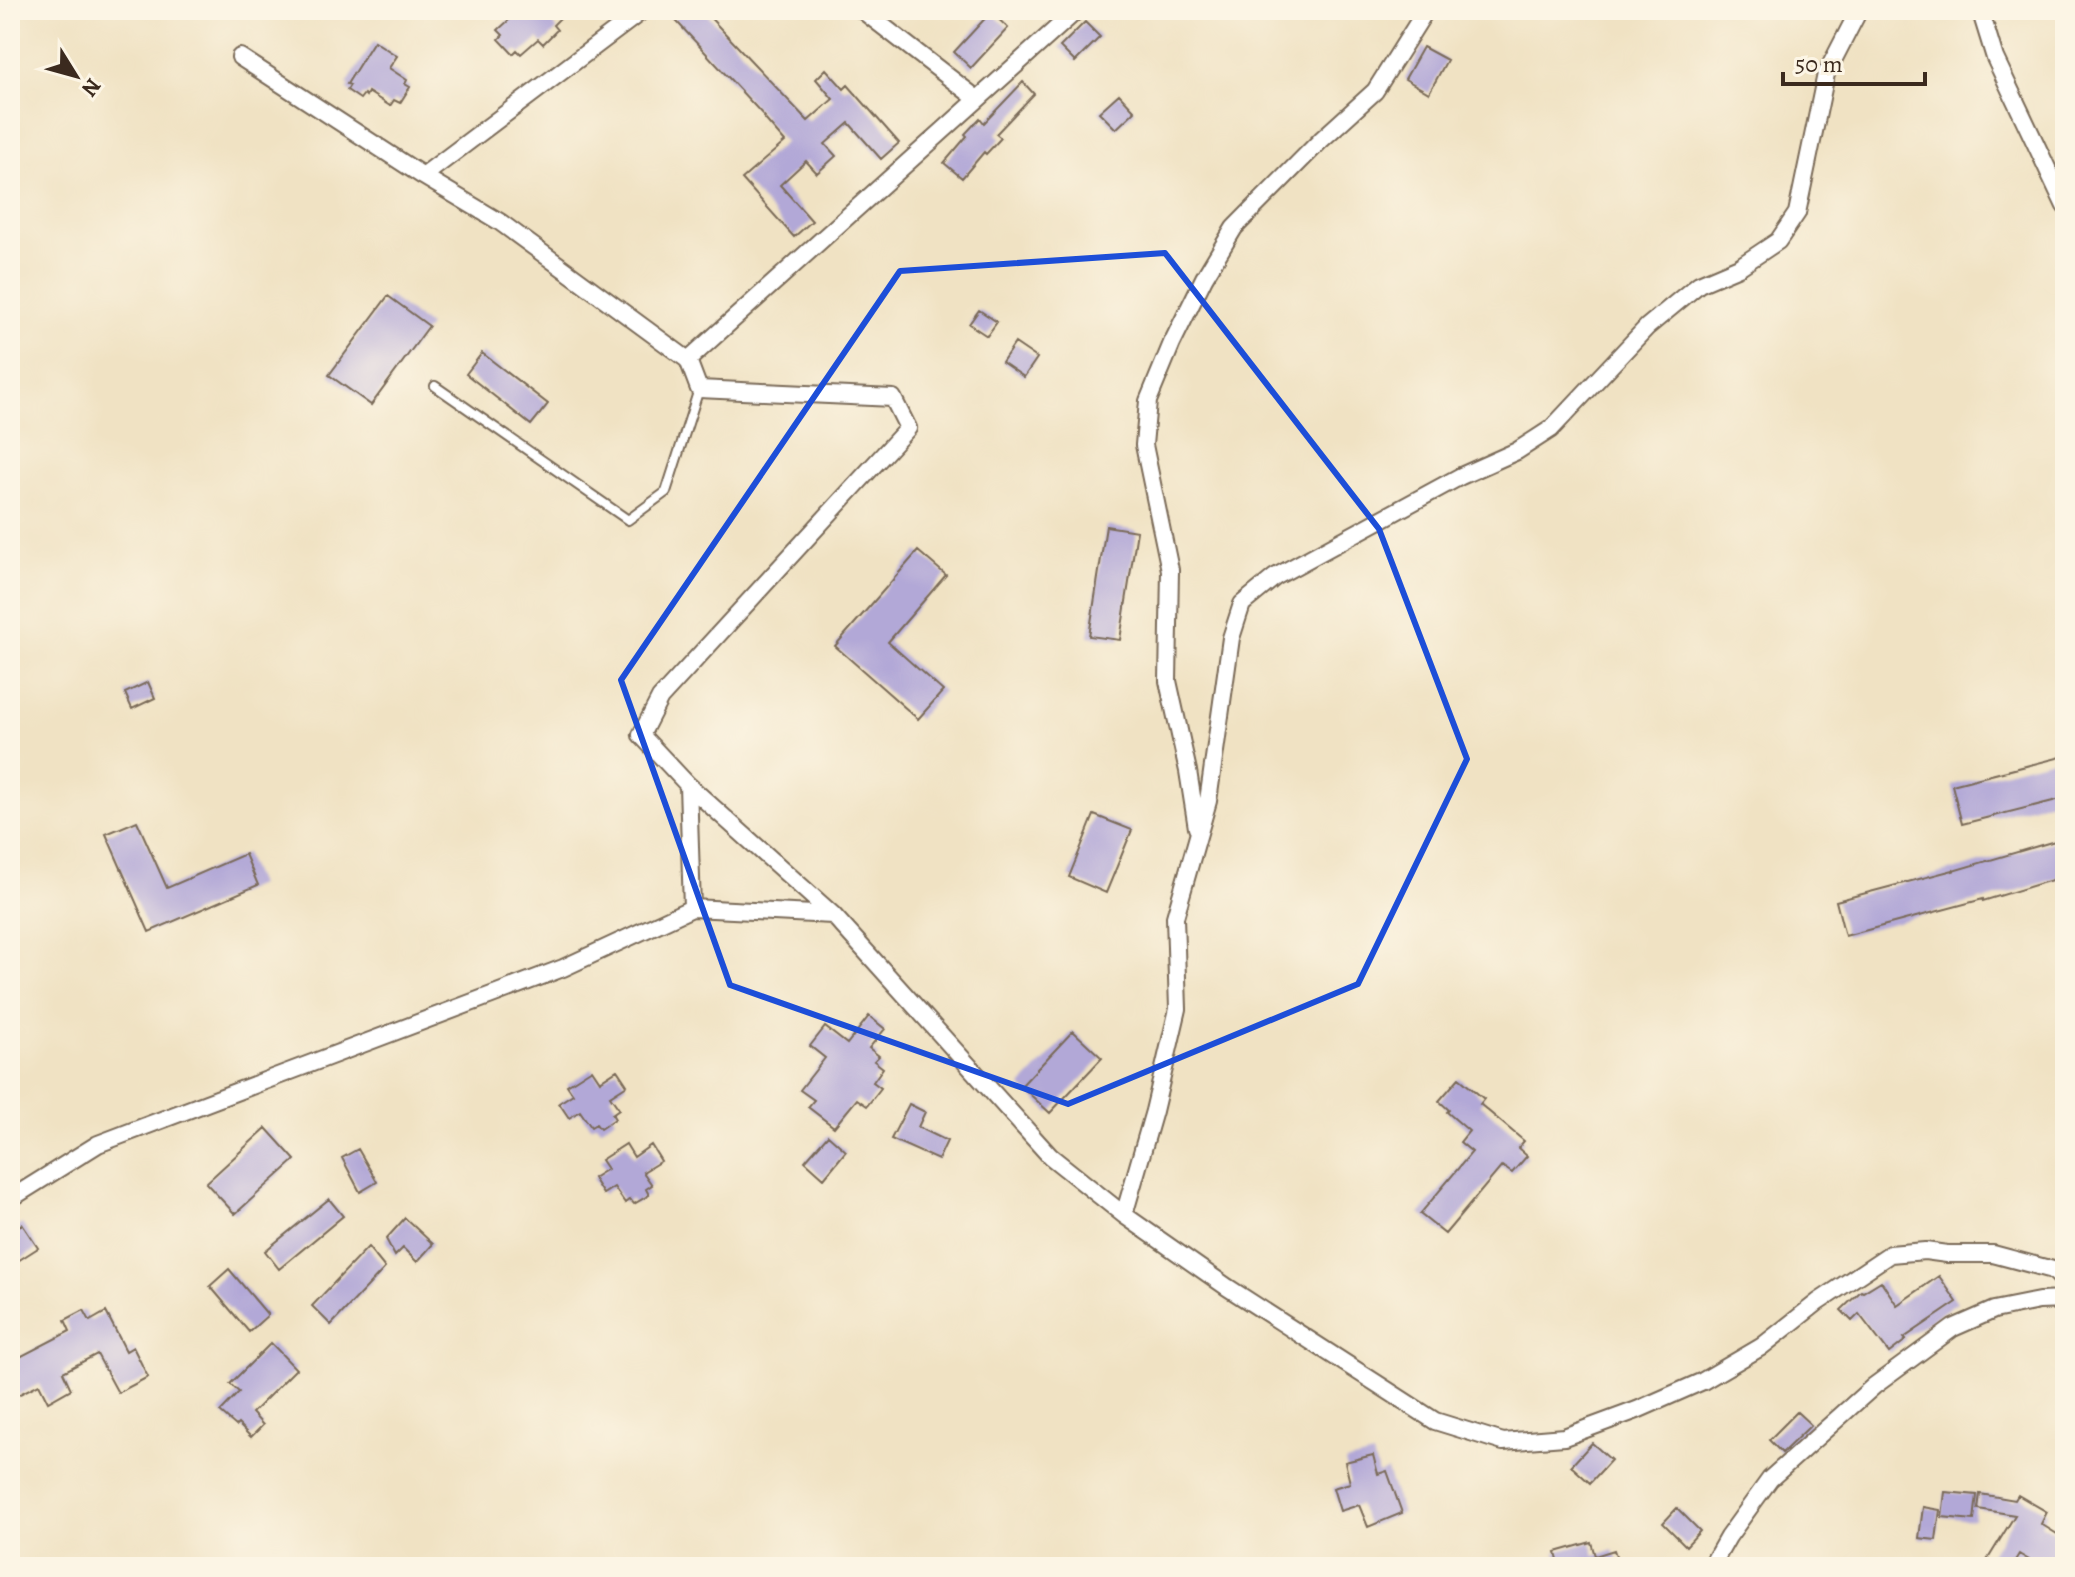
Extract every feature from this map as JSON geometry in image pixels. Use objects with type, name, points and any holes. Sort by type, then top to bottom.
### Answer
[{"type":"street","points":[[423,176],[643,10]]},
{"type":"street","points":[[862,10],[977,99]]},
{"type":"street","points":[[688,360],[1077,10]]},
{"type":"street","points":[[1198,835],[1188,771],[1168,681],[1170,570],[1144,445],[1148,401],[1204,278],[1234,228],[1321,140],[1375,91],[1426,10]]},
{"type":"street","points":[[1124,1215],[1154,1111],[1178,1009],[1175,917],[1208,801],[1231,638],[1242,604],[1275,577],[1461,476],[1517,451],[1551,429],[1647,327],[1699,284],[1739,267],[1778,241],[1797,213],[1826,74],[1859,10]]},
{"type":"street","points":[[1984,10],[1983,19],[1995,58],[2065,206]]},
{"type":"street","points":[[240,57],[423,176],[500,222],[688,360],[699,389],[893,398],[908,428],[660,698],[641,735],[688,785],[833,915],[1050,1156],[1124,1215],[1227,1287],[1435,1421],[1503,1442],[1564,1437],[1703,1381],[1761,1347],[1818,1302],[1890,1254],[1925,1251],[1993,1254],[2053,1270],[2065,1282]]},
{"type":"street","points":[[688,785],[692,908]]},
{"type":"street","points":[[10,1199],[98,1144],[563,968],[692,908],[833,915]]},
{"type":"street","points":[[1711,1567],[1728,1537],[1770,1479],[1874,1386],[1953,1328],[1994,1310],[2039,1301],[2065,1300]]},
{"type":"lane","points":[[435,386],[628,520],[666,492],[699,389]]},
{"type":"highlighted area","points":[[1165,253],[1379,529],[1467,759],[1358,984],[1068,1104],[730,985],[621,680],[900,271]]},
{"type":"building","points":[[520,10],[568,10],[553,25],[557,30],[543,44],[538,39],[521,54],[517,50],[513,54],[499,39],[503,35],[498,30]]},
{"type":"building","points":[[666,10],[703,10],[808,121],[833,99],[816,79],[826,69],[844,89],[848,85],[899,143],[881,159],[849,123],[825,144],[836,156],[817,173],[806,161],[780,185],[812,221],[794,237],[742,179],[785,142]]},
{"type":"building","points":[[991,12],[1008,28],[971,68],[954,52]]},
{"type":"building","points":[[1085,22],[1100,37],[1075,62],[1060,47]]},
{"type":"building","points":[[374,41],[397,56],[389,68],[407,80],[405,84],[410,87],[400,103],[394,100],[390,106],[368,92],[360,99],[347,90],[350,85],[347,84]]},
{"type":"building","points":[[1423,47],[1447,60],[1429,93],[1405,79]]},
{"type":"building","points":[[1023,82],[1034,94],[996,134],[1001,138],[962,178],[944,163],[980,118],[984,123]]},
{"type":"building","points":[[1119,94],[1135,111],[1116,129],[1099,112]]},
{"type":"building","points":[[388,296],[429,326],[371,405],[329,375]]},
{"type":"building","points":[[979,310],[997,322],[987,336],[969,324]]},
{"type":"building","points":[[1015,343],[1037,358],[1024,377],[1002,362]]},
{"type":"building","points":[[482,353],[548,404],[531,425],[466,374]]},
{"type":"building","points":[[1106,526],[1137,531],[1120,640],[1089,636]]},
{"type":"building","points":[[918,551],[946,575],[888,642],[943,691],[918,719],[835,646]]},
{"type":"building","points":[[148,682],[155,698],[132,709],[125,693]]},
{"type":"building","points":[[2065,756],[2065,798],[1962,824],[1952,785]]},
{"type":"building","points":[[1094,815],[1132,830],[1106,893],[1069,877]]},
{"type":"building","points":[[137,821],[167,888],[245,854],[258,885],[149,932],[106,834]]},
{"type":"building","points":[[2065,838],[2065,876],[1983,901],[1845,936],[1836,901]]},
{"type":"building","points":[[869,1016],[885,1029],[869,1048],[879,1056],[874,1061],[883,1068],[873,1082],[881,1088],[867,1106],[857,1099],[834,1127],[808,1107],[814,1100],[800,1090],[825,1058],[810,1046],[825,1027],[847,1044]]},
{"type":"building","points":[[1073,1031],[1102,1058],[1050,1113],[1021,1086]]},
{"type":"building","points":[[592,1069],[600,1081],[617,1070],[627,1085],[610,1096],[619,1109],[612,1114],[615,1119],[600,1129],[596,1124],[591,1127],[580,1111],[569,1118],[559,1103],[573,1094],[567,1085]]},
{"type":"building","points":[[1459,1078],[1484,1099],[1480,1104],[1524,1141],[1518,1148],[1527,1156],[1512,1173],[1502,1166],[1445,1234],[1420,1214],[1472,1152],[1460,1142],[1469,1131],[1439,1101]]},
{"type":"building","points":[[909,1104],[925,1112],[918,1127],[947,1141],[938,1160],[891,1139]]},
{"type":"building","points":[[266,1128],[295,1160],[235,1214],[206,1183]]},
{"type":"building","points":[[828,1135],[846,1151],[824,1178],[805,1161]]},
{"type":"building","points":[[626,1144],[634,1157],[651,1145],[661,1161],[643,1172],[652,1185],[646,1189],[649,1195],[634,1204],[630,1199],[625,1203],[614,1187],[603,1194],[593,1178],[607,1169],[601,1160]]},
{"type":"building","points":[[358,1149],[377,1182],[360,1192],[342,1158]]},
{"type":"building","points":[[329,1199],[343,1216],[279,1269],[265,1251]]},
{"type":"building","points":[[405,1218],[433,1244],[417,1262],[403,1248],[395,1256],[386,1239]]},
{"type":"building","points":[[22,1224],[38,1248],[10,1266],[10,1232]]},
{"type":"building","points":[[368,1247],[385,1268],[331,1325],[312,1306]]},
{"type":"building","points":[[229,1269],[268,1315],[249,1332],[210,1286]]},
{"type":"building","points":[[1939,1276],[1957,1302],[1904,1338],[1906,1340],[1889,1353],[1859,1314],[1852,1321],[1841,1310],[1861,1291],[1881,1281],[1897,1305]]},
{"type":"building","points":[[84,1310],[90,1321],[106,1312],[126,1351],[133,1347],[148,1377],[118,1393],[97,1354],[63,1372],[71,1389],[48,1402],[39,1384],[10,1399],[10,1362],[70,1331],[65,1320]]},
{"type":"building","points":[[271,1343],[296,1369],[252,1413],[263,1425],[251,1437],[220,1412],[239,1392],[230,1384]]},
{"type":"building","points":[[1797,1412],[1811,1425],[1782,1453],[1769,1440]]},
{"type":"building","points":[[1592,1443],[1611,1460],[1590,1483],[1571,1466]]},
{"type":"building","points":[[1373,1455],[1378,1474],[1387,1471],[1402,1513],[1368,1527],[1359,1505],[1340,1511],[1333,1488],[1350,1483],[1345,1462]]},
{"type":"building","points":[[1945,1492],[1977,1495],[1974,1520],[1942,1517]]},
{"type":"building","points":[[1980,1494],[2015,1500],[2018,1495],[2047,1512],[2041,1524],[2065,1539],[2065,1567],[2041,1567],[2019,1554],[2011,1567],[1983,1567],[2015,1515],[1978,1509]]},
{"type":"building","points":[[1923,1507],[1940,1510],[1936,1540],[1919,1538]]},
{"type":"building","points":[[1677,1508],[1700,1531],[1686,1546],[1663,1523]]},
{"type":"building","points":[[1591,1542],[1595,1556],[1614,1550],[1620,1567],[1560,1567],[1556,1552]]}]
